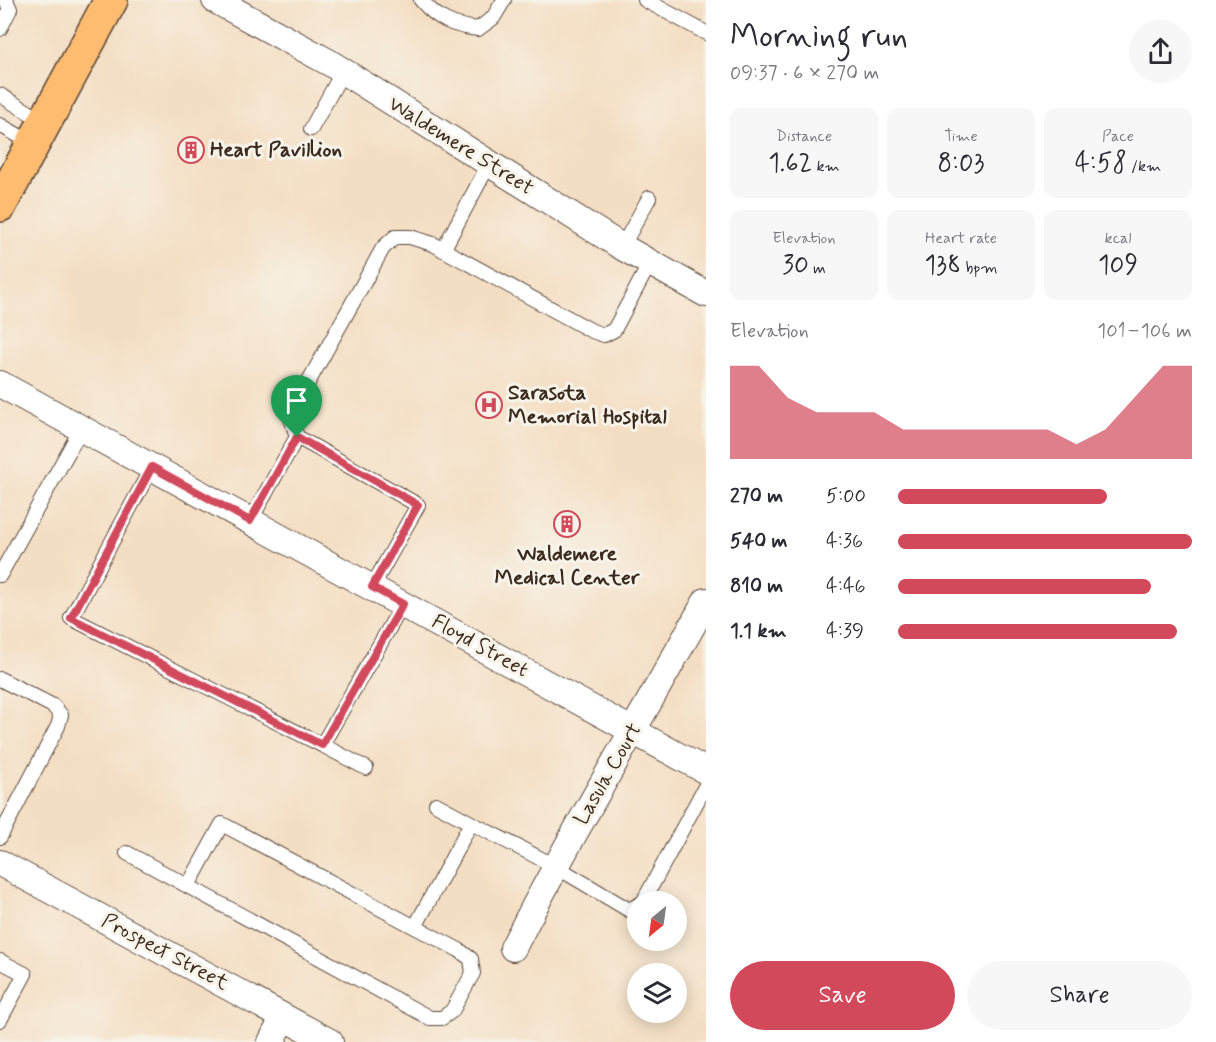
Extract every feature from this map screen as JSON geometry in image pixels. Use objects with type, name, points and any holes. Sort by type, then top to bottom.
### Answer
[{"type":"main road","points":[[0,205],[111,0]]},
{"type":"street","name":"Waldemere Street","points":[[215,0],[343,71],[622,247],[706,294]]},
{"type":"street","name":"Floyd Street","points":[[0,384],[706,771]]},
{"type":"street","name":"Lasula Court","points":[[513,948],[555,866],[634,731],[706,601]]},
{"type":"street","name":"Prospect Street","points":[[0,863],[330,1042]]},
{"type":"street","points":[[271,1042],[284,1017]]},
{"type":"lane","points":[[0,29],[10,9],[6,0]]},
{"type":"lane","points":[[421,0],[431,12],[456,26],[478,29],[493,18],[504,0]]},
{"type":"lane","points":[[645,0],[706,33]]},
{"type":"lane","points":[[311,129],[343,71]]},
{"type":"lane","points":[[0,95],[39,133]]},
{"type":"lane","points":[[0,125],[39,133]]},
{"type":"lane","points":[[443,250],[489,164]]},
{"type":"lane","points":[[622,247],[649,198]]},
{"type":"lane","points":[[372,587],[418,505],[297,437],[290,415],[383,248],[395,237],[410,237],[443,250],[592,331],[604,335],[615,330],[650,263]]},
{"type":"lane","points":[[0,575],[81,429]]},
{"type":"lane","points":[[250,521],[297,437]]},
{"type":"lane","points":[[152,467],[71,618],[366,768]]},
{"type":"lane","points":[[322,745],[403,604]]},
{"type":"lane","points":[[0,679],[53,706],[60,715],[58,726],[0,837]]},
{"type":"lane","points":[[649,891],[706,785]]},
{"type":"lane","points":[[436,804],[555,866],[627,909]]},
{"type":"lane","points":[[415,927],[471,823]]},
{"type":"lane","points":[[127,853],[430,1018],[442,1018],[452,1011],[473,972],[471,959],[459,950],[222,824],[188,886]]},
{"type":"lane","points":[[0,961],[25,974],[0,1020]]},
{"type":"place","name":"Heart Pavillion","points":[[191,150]]},
{"type":"place","name":"Sarasota Memorial Hospital","points":[[489,405]]},
{"type":"place","name":"Waldemere Medical Center","points":[[567,524]]},
{"type":"route","points":[[297,437],[418,505],[372,587],[403,604],[322,745],[71,618],[152,467],[250,521],[297,437]]}]
